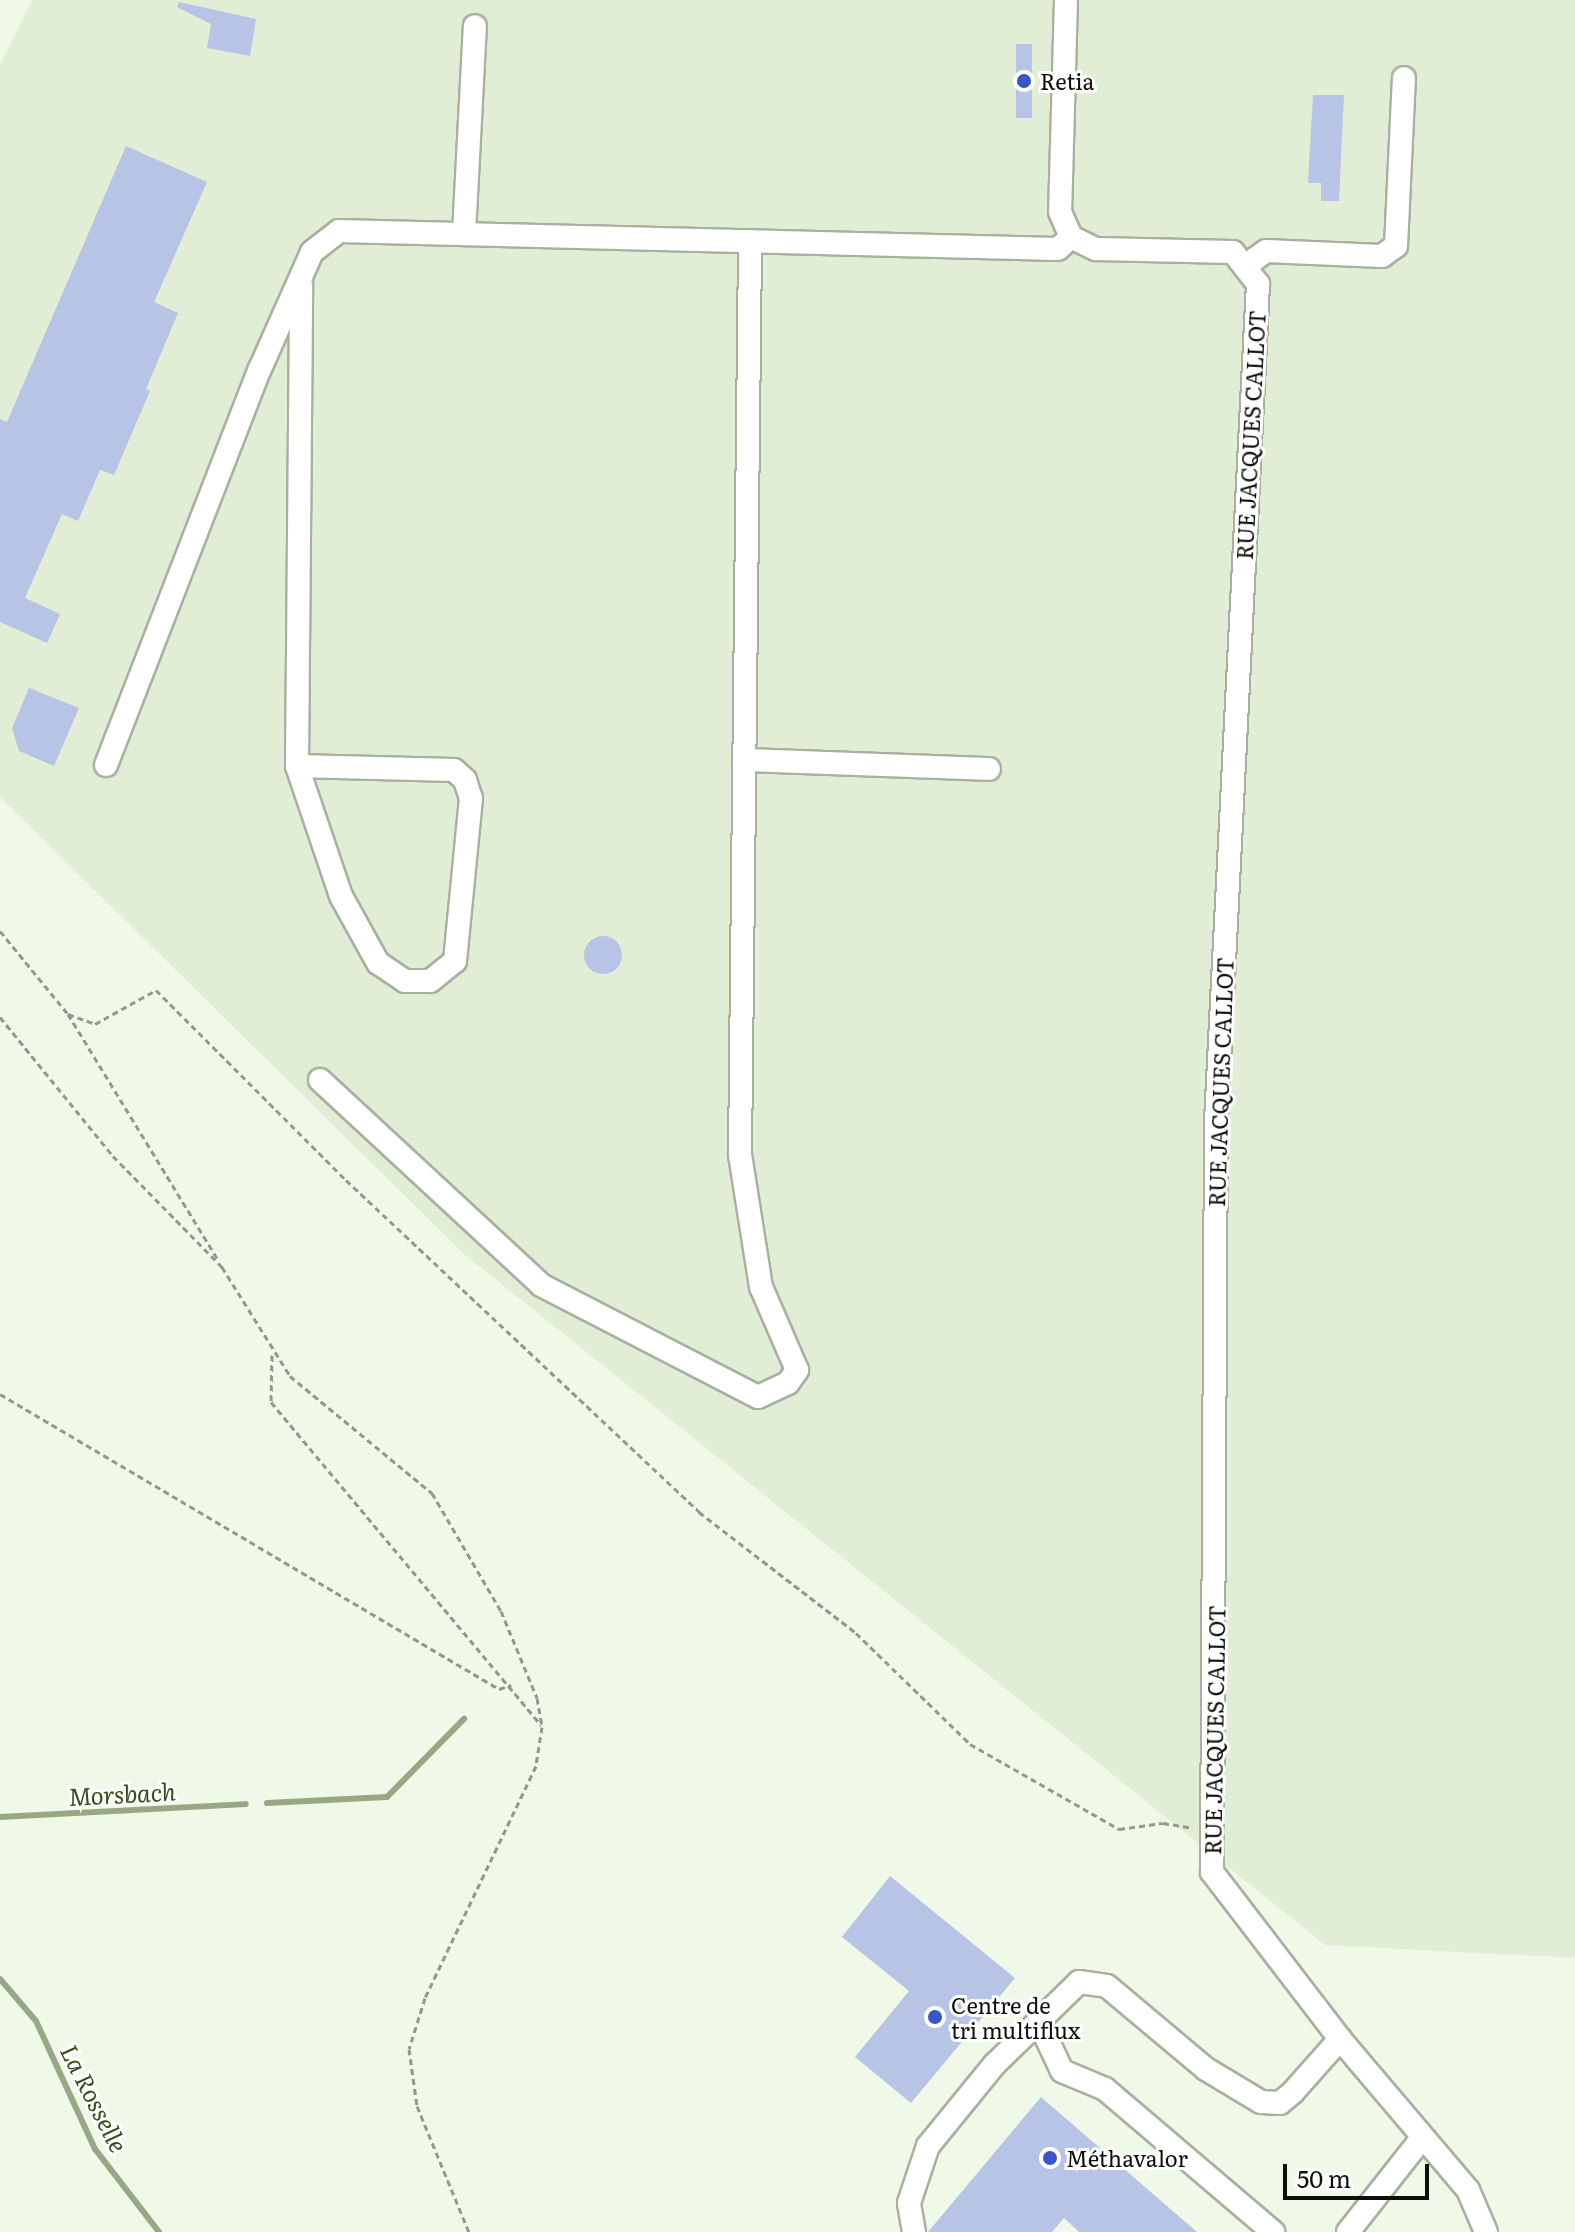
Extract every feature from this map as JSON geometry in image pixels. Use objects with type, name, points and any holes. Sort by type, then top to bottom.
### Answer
[{"type":"street","points":[[1066,0],[1060,212],[1071,237],[1096,249],[1233,252],[1248,264],[1266,251],[1382,256],[1396,246],[1404,78]]},
{"type":"street","points":[[464,234],[475,26]]},
{"type":"street","points":[[106,765],[301,276],[312,252],[339,231],[1058,249],[1071,237]]},
{"type":"street","points":[[320,1080],[541,1285],[758,1397],[788,1383],[797,1370],[761,1287],[740,1155],[750,241]]},
{"type":"street","name":"RUE JACQUES CALLOT","points":[[1248,264],[1258,284],[1216,1123],[1209,1835],[1212,1872],[1235,1907],[1340,2039],[1468,2190],[1486,2232]]},
{"type":"street","points":[[297,766],[454,770],[465,780],[471,798],[455,961],[430,981],[405,981],[378,963],[341,896],[297,766],[301,276]]},
{"type":"street","points":[[744,760],[989,769]]},
{"type":"street","points":[[914,2232],[909,2203],[928,2146],[1079,1982],[1107,1986],[1206,2069],[1261,2102],[1280,2103],[1340,2039]]},
{"type":"street","points":[[1039,2022],[1062,2071],[1105,2089],[1273,2232]]},
{"type":"street","points":[[1348,2232],[1422,2138]]},
{"type":"path","points":[[0,931],[68,1014],[272,1355],[432,1493],[501,1611],[537,1698],[542,1727],[536,1766],[425,1998],[409,2049],[417,2106],[469,2232]]},
{"type":"path","points":[[68,1014],[95,1024],[156,990],[346,1180],[699,1512],[856,1633],[970,1744],[1119,1829],[1163,1823],[1209,1835]]},
{"type":"path","points":[[0,1017],[113,1156],[222,1267]]},
{"type":"path","points":[[272,1355],[271,1402],[511,1685],[542,1727]]},
{"type":"path","points":[[0,1394],[499,1689],[511,1685]]},
{"type":"shaded area","points":[[32,0],[1575,0],[1575,1958],[1325,1945],[464,1254],[0,797],[0,65]]},
{"type":"building","points":[[179,2],[256,19],[250,56],[207,48],[211,24],[177,7]]},
{"type":"building","name":"Retia","points":[[1016,44],[1032,44],[1032,118],[1016,118]]},
{"type":"building","points":[[1313,95],[1344,95],[1339,201],[1321,201],[1321,183],[1308,183]]},
{"type":"building","points":[[126,146],[207,182],[154,302],[178,313],[146,389],[150,391],[114,475],[100,470],[78,521],[62,514],[25,598],[60,614],[47,643],[0,622],[0,419],[7,422]]},
{"type":"building","points":[[29,688],[79,708],[54,766],[19,751],[12,728]]},
{"type":"building","points":[[603,936],[617,941],[622,955],[617,969],[603,974],[589,969],[584,955],[589,941]]},
{"type":"building","name":"Centre de tri multiflux","points":[[890,1876],[1015,1978],[911,2103],[855,2057],[909,1991],[842,1937]]},
{"type":"building","name":"Méthavalor","points":[[1041,2097],[1197,2232],[1079,2232],[1064,2218],[1052,2232],[928,2232]]},
{"type":"waterway","name":"Morsbach","points":[[267,1803],[387,1797],[464,1719]]},
{"type":"waterway","name":"Morsbach","points":[[0,1817],[246,1804]]},
{"type":"waterway","name":"La Rosselle","points":[[0,1979],[36,2021],[95,2149],[159,2232]]},
{"type":"place","name":"Retia","points":[[1024,81]]},
{"type":"place","name":"Centre de tri multiflux","points":[[935,2017]]},
{"type":"place","name":"Méthavalor","points":[[1050,2158]]}]
